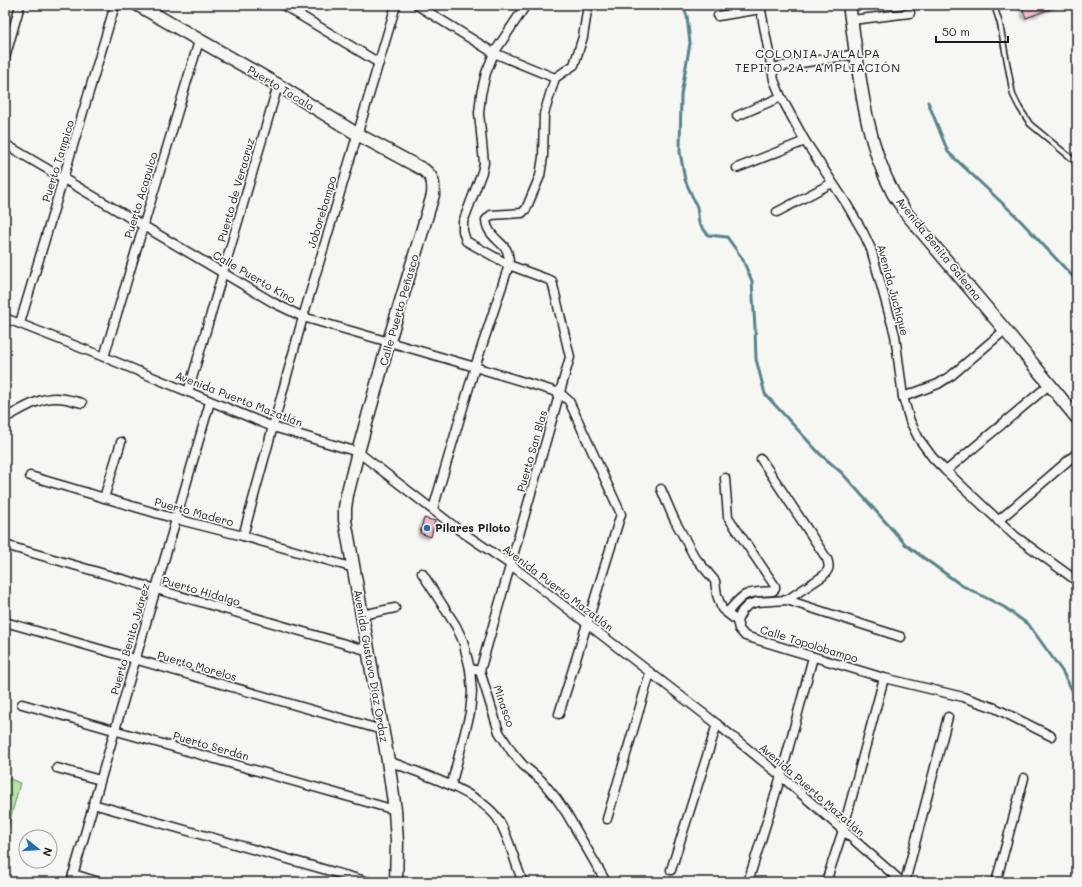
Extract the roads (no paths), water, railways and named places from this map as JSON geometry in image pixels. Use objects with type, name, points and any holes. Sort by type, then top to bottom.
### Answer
[{"type":"street","points":[[5,58],[20,5]]},
{"type":"street","name":"Puerto Tampico","points":[[20,323],[115,5]]},
{"type":"street","name":"Puerto Tacala","points":[[138,5],[278,85],[357,134],[424,170]]},
{"type":"street","points":[[283,5],[379,63]]},
{"type":"street","name":"Joborebampo","points":[[243,536],[303,317],[396,5]]},
{"type":"street","points":[[417,5],[494,52],[555,78]]},
{"type":"street","points":[[509,265],[466,241],[463,231],[463,222],[484,163],[479,114],[481,94],[486,73],[494,52],[526,5]]},
{"type":"street","points":[[433,509],[475,367],[509,265],[509,256],[506,250],[487,228],[486,220],[491,215],[522,213],[526,209],[540,176],[543,156],[544,114],[555,78],[574,65],[583,37],[588,5]]},
{"type":"street","name":"Avenida Benita Galeana","points":[[849,5],[864,101],[873,142],[881,167],[893,193],[906,213],[1077,418]]},
{"type":"street","points":[[718,16],[761,7]]},
{"type":"street","name":"Avenida Juchique","points":[[761,7],[771,68],[781,97],[805,142],[853,215],[871,249],[895,335],[903,397],[910,421],[919,439],[933,458],[998,521],[1015,536],[1077,581]]},
{"type":"street","points":[[852,20],[910,13]]},
{"type":"street","name":"Puerto Acapulco","points":[[104,357],[199,40]]},
{"type":"street","points":[[771,68],[857,54]]},
{"type":"street","name":"Puerto de Veracruz","points":[[188,392],[278,85]]},
{"type":"street","points":[[737,116],[781,97]]},
{"type":"street","points":[[737,168],[805,142]]},
{"type":"street","name":"Calle Puerto Kino","points":[[5,144],[274,303],[303,317],[389,341],[560,393]]},
{"type":"street","name":"Calle Puerto Peñasco","points":[[358,452],[389,341],[433,195],[434,185],[431,176],[424,170]]},
{"type":"street","points":[[777,212],[832,182]]},
{"type":"street","name":"Puerto San Blas","points":[[480,671],[570,357],[552,281],[509,265]]},
{"type":"street","name":"Avenida Puerto Mazatlán","points":[[5,318],[273,427],[358,452],[459,530],[511,564],[717,724],[781,776],[902,882]]},
{"type":"street","points":[[903,397],[938,384],[952,375],[1005,330]]},
{"type":"street","points":[[946,471],[1049,385]]},
{"type":"street","points":[[559,714],[621,514],[569,401],[560,393]]},
{"type":"street","points":[[5,418],[46,398],[58,398],[82,403]]},
{"type":"street","name":"Puerto Benito Juárez","points":[[72,878],[210,402]]},
{"type":"street","points":[[104,498],[121,442]]},
{"type":"street","name":"Avenida Gustavo Díaz Ordaz","points":[[358,452],[344,508],[345,520],[388,761],[395,810],[397,842],[396,882]]},
{"type":"street","points":[[998,521],[1077,453]]},
{"type":"street","points":[[761,459],[830,565],[828,571],[823,576],[787,600]]},
{"type":"street","name":"Puerto Madero","points":[[30,476],[176,519],[243,536],[354,568]]},
{"type":"street","points":[[661,489],[674,519],[694,556],[715,581],[717,595],[722,609],[727,613],[740,597],[748,592],[773,590],[775,589],[775,586],[728,517],[725,478]]},
{"type":"street","name":"Puerto Hidalgo","points":[[5,546],[369,651]]},
{"type":"street","points":[[422,573],[456,626],[463,641],[470,669],[472,692],[470,713],[451,786]]},
{"type":"street","points":[[737,621],[742,611],[748,605],[756,602],[787,600],[901,637]]},
{"type":"street","points":[[362,615],[395,608]]},
{"type":"street","name":"Calle Topolobampo","points":[[727,613],[737,621],[739,629],[745,636],[884,678],[963,697],[995,708],[1051,736]]},
{"type":"street","name":"Puerto Morelos","points":[[5,622],[382,730]]},
{"type":"street","points":[[748,882],[781,776],[813,657]]},
{"type":"street","points":[[470,669],[480,671]]},
{"type":"street","name":"Minasco","points":[[480,671],[500,732],[512,752],[523,765],[541,780],[556,798],[571,820],[606,882]]},
{"type":"street","points":[[606,819],[650,673]]},
{"type":"street","points":[[826,882],[843,830],[884,678]]},
{"type":"street","name":"Puerto Serdán","points":[[22,704],[395,810]]},
{"type":"street","points":[[905,882],[948,717]]},
{"type":"street","points":[[671,870],[717,724]]},
{"type":"street","points":[[388,761],[451,786],[482,804],[497,819],[507,838],[522,882]]},
{"type":"street","points":[[57,768],[100,780]]},
{"type":"street","points":[[996,882],[1024,778]]},
{"type":"street","points":[[93,804],[369,882]]},
{"type":"street","points":[[72,878],[99,882]]},
{"type":"lane","points":[[994,5],[1000,24],[1013,95],[1019,108],[1030,124],[1077,163]]},
{"type":"waterway","points":[[682,5],[687,16],[690,43],[681,95],[680,152],[685,180],[697,207],[699,223],[708,235],[727,237],[742,258],[752,281],[756,359],[765,394],[820,454],[842,473],[906,545],[961,585],[1004,607],[1029,625],[1062,671],[1077,699]]},
{"type":"waterway","points":[[928,102],[948,152],[1016,216],[1077,281]]},
{"type":"place","name":"Pilares Piloto","points":[[427,528]]},
{"type":"district","name":"COLONIA JALALPA TEPITO 2A. AMPLIACIÓN","points":[[818,61]]}]
